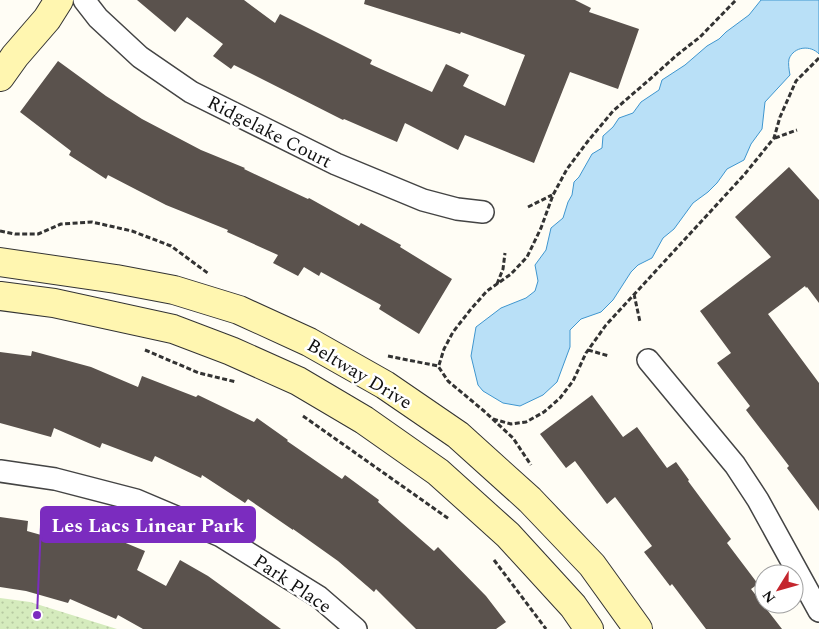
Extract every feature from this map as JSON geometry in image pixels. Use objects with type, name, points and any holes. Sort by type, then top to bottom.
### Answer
[{"type":"street","points":[[0,77],[15,56],[47,19],[59,0]]},
{"type":"street","name":"Ridgelake Court","points":[[84,0],[98,18],[140,57],[192,92],[336,164],[423,200],[457,210],[483,212]]},
{"type":"street","name":"Beltway Drive","points":[[0,262],[116,279],[174,290],[239,310],[309,342],[385,385],[458,436],[530,500],[592,565],[638,629]]},
{"type":"street","name":"Beltway Drive","points":[[0,296],[54,303],[173,329],[231,350],[298,381],[364,420],[438,472],[508,534],[573,606],[589,629]]},
{"type":"street","points":[[648,360],[735,465],[758,500],[819,611]]},
{"type":"street","name":"Park Place","points":[[0,470],[55,478],[136,500],[221,536],[319,597],[356,629]]},
{"type":"path","points":[[438,366],[453,332],[471,309],[487,291],[511,274],[527,257],[541,228],[553,195],[567,169],[588,141],[613,111],[700,37],[736,0]]},
{"type":"path","points":[[493,418],[510,424],[526,422],[544,412],[560,398],[573,381],[588,350],[606,325],[744,175],[774,138],[780,117],[796,81],[819,58]]},
{"type":"path","points":[[774,138],[797,130]]},
{"type":"path","points":[[528,206],[553,195]]},
{"type":"path","points":[[497,284],[503,269],[505,253]]},
{"type":"path","points":[[634,294],[640,322]]},
{"type":"path","points":[[144,350],[199,373],[244,385]]},
{"type":"path","points":[[588,350],[609,356]]},
{"type":"path","points":[[301,414],[454,522]]},
{"type":"path","points":[[494,559],[546,629]]},
{"type":"green space","points":[[0,598],[30,602],[117,629],[0,629]]},
{"type":"water","points":[[761,0],[819,0],[819,54],[812,49],[803,48],[791,55],[789,59],[790,75],[765,102],[762,129],[751,144],[744,160],[727,169],[708,192],[693,203],[674,229],[663,238],[652,258],[638,265],[631,272],[613,300],[601,312],[581,319],[570,330],[570,347],[557,382],[543,395],[520,406],[503,403],[483,391],[478,385],[471,356],[476,327],[501,308],[526,298],[535,291],[538,281],[535,265],[546,250],[551,228],[563,218],[572,195],[574,182],[579,177],[592,154],[602,148],[603,136],[619,118],[633,113],[641,102],[659,90],[662,80],[685,65],[749,15]]},
{"type":"building","points":[[137,0],[244,0],[275,23],[280,14],[372,60],[370,64],[432,92],[446,64],[469,75],[463,86],[505,106],[525,55],[461,32],[460,34],[364,4],[365,0],[575,0],[591,8],[589,12],[639,29],[618,89],[570,72],[534,163],[465,135],[458,150],[405,123],[397,142],[343,120],[234,65],[231,69],[213,56],[223,44],[187,17],[175,32]]},
{"type":"building","points":[[58,61],[106,96],[142,119],[201,150],[309,198],[359,226],[361,223],[401,245],[400,247],[452,279],[419,334],[379,309],[381,305],[321,272],[319,276],[304,267],[298,276],[273,263],[278,255],[227,232],[228,230],[166,205],[108,175],[106,179],[69,155],[71,151],[20,112]]},
{"type":"building","points":[[789,167],[819,200],[819,303],[805,286],[768,314],[819,383],[819,511],[787,468],[789,466],[746,410],[750,406],[717,363],[731,353],[700,311],[771,257],[735,217]]},
{"type":"building","points":[[32,351],[91,367],[138,387],[142,376],[196,397],[198,395],[254,422],[257,418],[342,479],[345,475],[379,500],[378,502],[434,551],[438,547],[486,596],[506,622],[496,629],[416,629],[376,589],[374,592],[338,561],[248,499],[245,503],[202,475],[201,478],[155,456],[152,462],[102,443],[100,448],[54,428],[51,437],[0,423],[0,352],[31,356]]},
{"type":"building","points":[[592,395],[623,437],[637,427],[667,468],[676,462],[731,539],[727,543],[754,579],[754,587],[751,589],[754,593],[754,614],[770,614],[782,629],[706,629],[672,584],[670,586],[644,552],[652,546],[615,497],[607,504],[575,461],[566,468],[540,434]]},
{"type":"building","points":[[0,517],[28,521],[27,531],[66,542],[70,532],[101,541],[104,534],[145,551],[137,570],[166,586],[180,560],[208,576],[281,629],[143,629],[118,615],[116,619],[70,599],[68,603],[26,591],[0,587]]},
{"type":"place","name":"Les Lacs Linear Park","points":[[37,615]]}]
